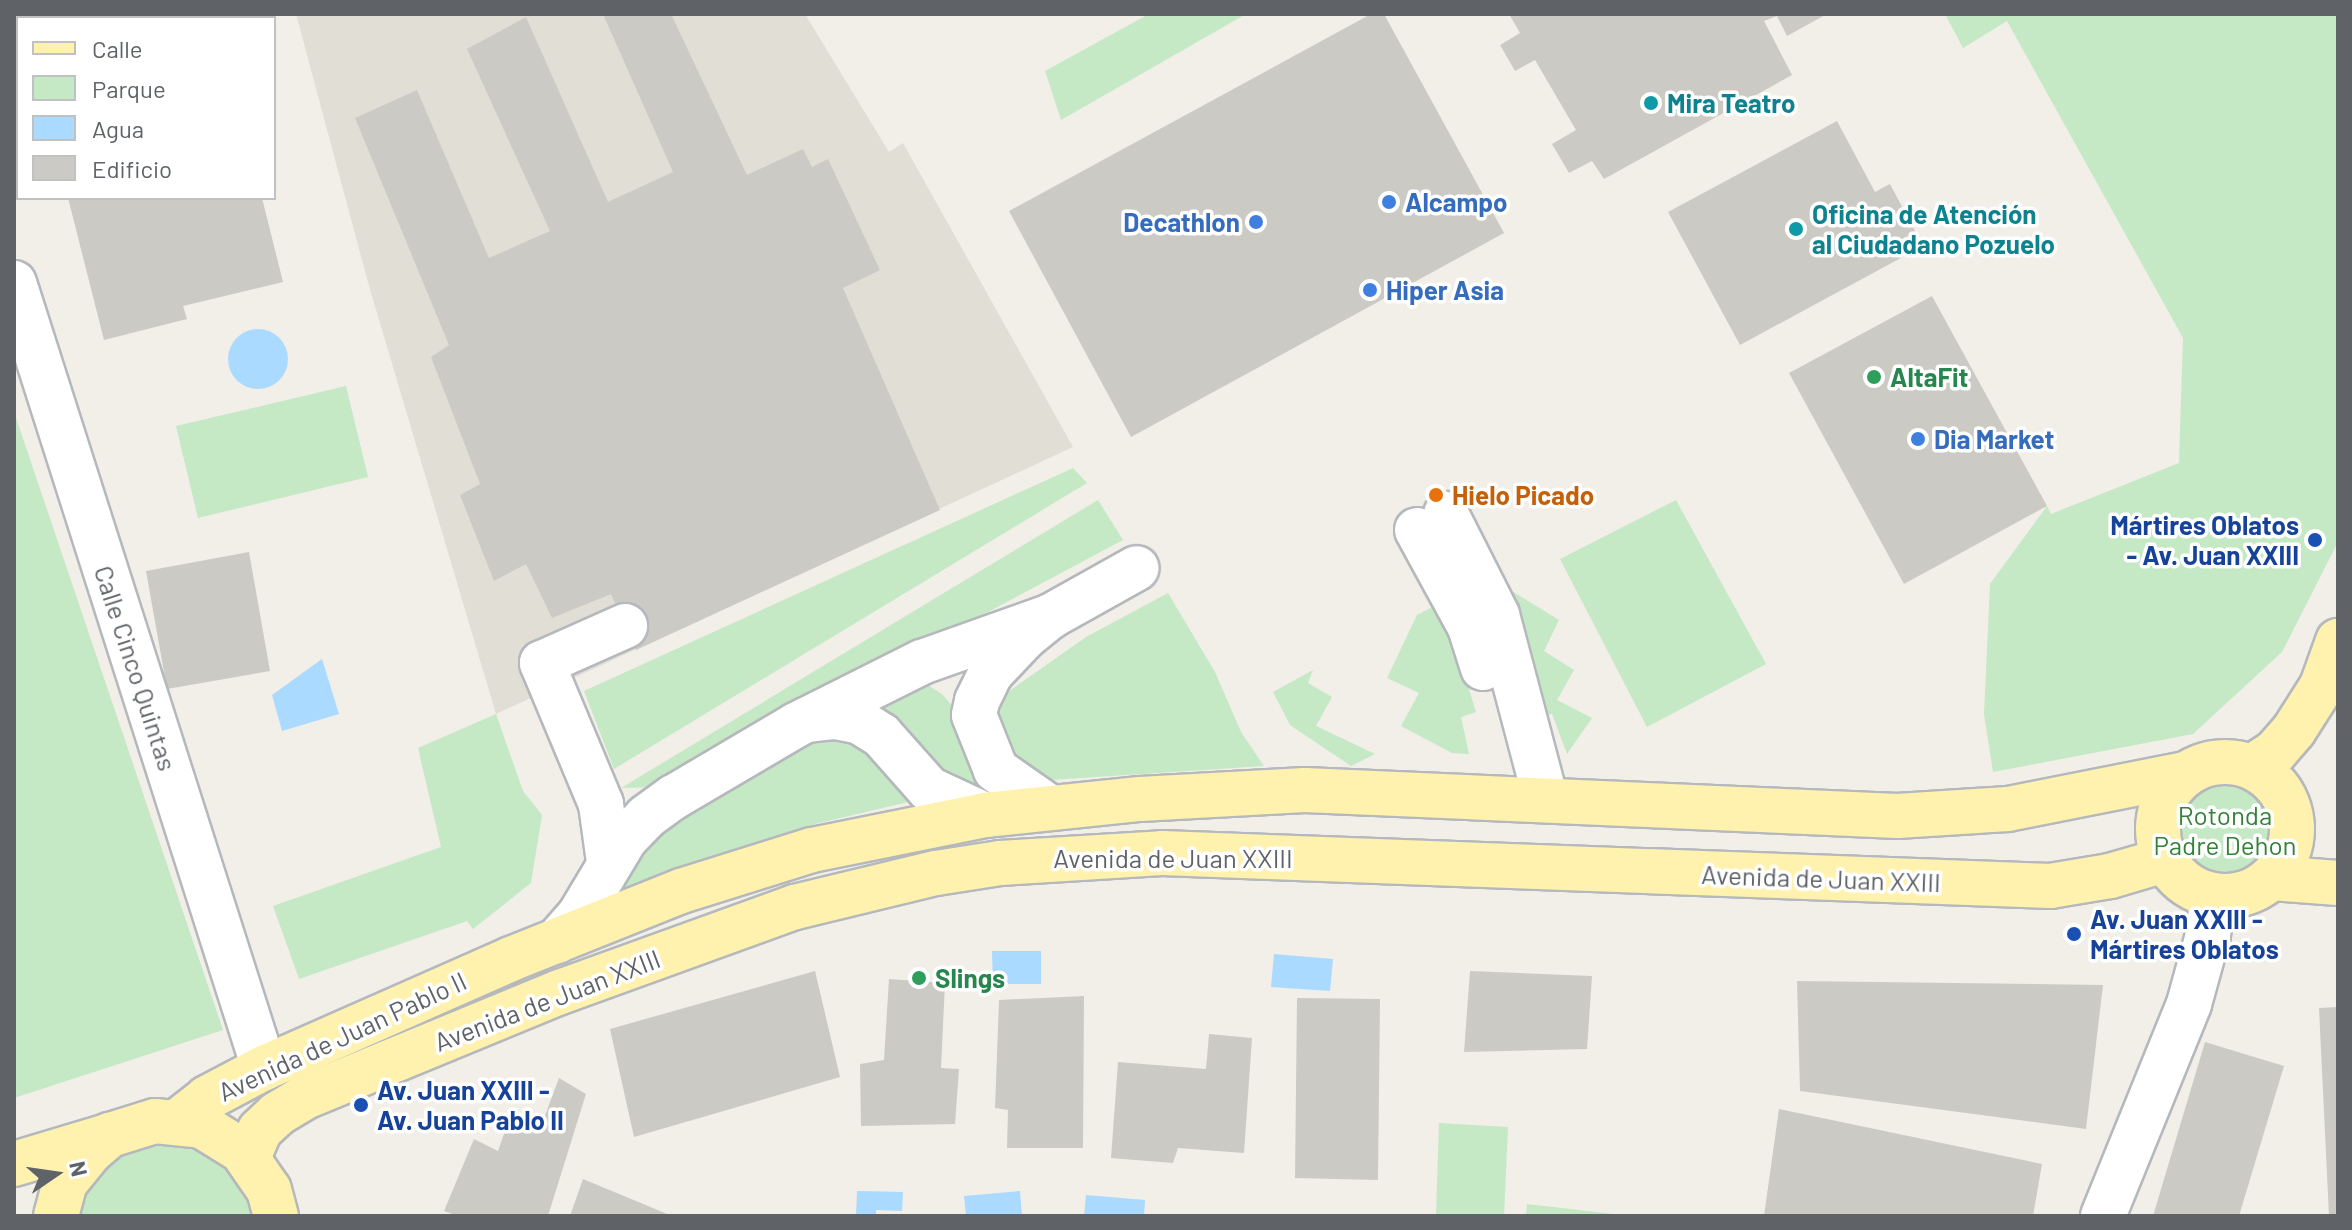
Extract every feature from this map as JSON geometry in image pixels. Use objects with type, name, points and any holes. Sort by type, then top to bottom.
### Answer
[{"type":"main road","points":[[2252,767],[2275,752],[2294,730],[2322,686],[2338,641]]},
{"type":"main road","points":[[2229,762],[2252,767],[2271,780],[2285,799],[2292,820],[2291,841],[2285,861],[2272,878],[2255,891],[2234,897],[2213,896],[2192,889],[2176,876],[2165,860],[2157,836],[2159,812],[2169,791],[2185,774],[2206,764],[2229,762]]},
{"type":"main road","name":"Avenida de Juan XXIII","points":[[511,959],[681,891],[812,850],[985,815],[1049,807],[1305,790],[1897,816],[2008,809],[2185,774]]},
{"type":"main road","name":"Avenida de Juan XXIII","points":[[264,1188],[260,1130],[277,1114],[305,1097],[560,992],[795,907],[936,873],[1000,863],[1162,853],[2050,886],[2110,876],[2165,860]]},
{"type":"main road","points":[[2272,878],[2338,883]]},
{"type":"main road","name":"Avenida de Juan Pablo II","points":[[178,1121],[260,1060],[511,959]]},
{"type":"main road","points":[[14,1164],[132,1126],[178,1121],[223,1136],[264,1188]]},
{"type":"main road","points":[[56,1216],[71,1175],[110,1135]]},
{"type":"street","name":"Calle Cinco Quintas","points":[[14,283],[260,1060]]},
{"type":"street","points":[[1432,522],[1497,615],[1533,800]]},
{"type":"street","points":[[557,941],[579,916],[609,862],[634,828],[674,797],[804,720],[899,673],[949,650],[1051,616],[1137,568]]},
{"type":"street","points":[[974,715],[982,688],[1001,660],[1051,616]]},
{"type":"street","points":[[609,862],[608,834],[597,793],[542,663],[625,626]]},
{"type":"street","points":[[899,673],[923,674],[939,680],[964,698],[996,770],[1049,807]]},
{"type":"street","points":[[804,720],[835,717],[860,722],[881,735],[929,789],[985,815]]},
{"type":"street","points":[[597,793],[610,802],[631,808],[674,797]]},
{"type":"street","points":[[2103,1216],[2189,1004],[2208,935],[2213,896]]},
{"type":"street","points":[[264,1188],[304,1216]]},
{"type":"shaded area","points":[[296,14],[805,14],[889,152],[903,143],[1073,447],[496,714],[369,286]]},
{"type":"green space","points":[[1149,14],[1246,14],[1061,120],[1045,71]]},
{"type":"green space","points":[[1945,14],[2338,14],[2338,542],[2282,652],[2193,734],[1993,772],[1984,714],[1990,584],[2047,506],[2051,514],[2179,463],[2183,338],[2007,21],[1963,48]]},
{"type":"green space","points":[[346,386],[368,477],[198,518],[176,426]]},
{"type":"green space","points":[[14,412],[223,1030],[14,1098]]},
{"type":"green space","points":[[1073,468],[1087,483],[614,769],[584,691]]},
{"type":"green space","points":[[1098,500],[1123,540],[660,787],[621,788]]},
{"type":"green space","points":[[1676,500],[1766,664],[1647,727],[1560,559]]},
{"type":"green space","points":[[1505,587],[1559,620],[1544,651],[1574,670],[1557,700],[1592,718],[1567,754],[1552,714],[1537,717]]},
{"type":"green space","points":[[1168,593],[1215,672],[1241,732],[1264,766],[1035,781],[1022,777],[993,710],[1008,692],[1086,637]]},
{"type":"green space","points":[[1442,602],[1476,712],[1461,717],[1469,754],[1452,753],[1401,726],[1419,693],[1387,678],[1417,615]]},
{"type":"green space","points":[[1313,670],[1308,683],[1332,697],[1316,726],[1375,754],[1351,766],[1290,725],[1273,692]]},
{"type":"green space","points":[[925,683],[942,694],[955,709],[991,784],[963,791],[875,712],[898,684]]},
{"type":"green space","points":[[496,714],[523,791],[542,815],[531,883],[473,929],[467,921],[299,979],[273,906],[441,847],[418,748]]},
{"type":"green space","points":[[847,734],[921,799],[819,823],[704,860],[605,902],[627,862],[661,833],[786,744]]},
{"type":"green space","name":"Rotonda Padre Dehon","points":[[2226,775],[2247,780],[2265,791],[2276,809],[2281,830],[2276,851],[2265,869],[2247,880],[2226,885],[2205,880],[2187,869],[2176,851],[2171,830],[2176,809],[2187,791],[2205,780]]},
{"type":"green space","points":[[1439,1123],[1508,1127],[1504,1216],[1436,1216]]},
{"type":"green space","points":[[155,1135],[227,1156],[262,1216],[70,1216],[90,1172]]},
{"type":"green space","points":[[1527,1204],[1630,1216],[1526,1216]]},
{"type":"water","points":[[258,329],[269,331],[279,338],[286,348],[286,370],[279,380],[269,387],[258,389],[247,387],[237,380],[230,370],[228,359],[230,348],[237,338],[247,331]]},
{"type":"water","points":[[322,659],[339,714],[282,731],[272,695]]},
{"type":"water","points":[[992,951],[1041,951],[1041,984],[993,984]]},
{"type":"water","points":[[1274,954],[1333,959],[1330,991],[1271,987]]},
{"type":"water","points":[[857,1191],[903,1192],[902,1211],[876,1210],[876,1216],[856,1216]]},
{"type":"water","points":[[1020,1191],[1022,1216],[966,1216],[964,1196]]},
{"type":"water","points":[[1086,1195],[1145,1200],[1144,1216],[1084,1216]]},
{"type":"building","points":[[127,14],[196,16],[128,16]]},
{"type":"building","points":[[603,14],[671,14],[747,175],[803,149],[812,167],[828,159],[880,270],[843,288],[940,510],[636,650],[611,594],[552,618],[526,564],[494,581],[460,495],[480,484],[431,357],[449,345],[355,118],[417,90],[489,258],[550,231],[467,49],[526,17],[608,202],[673,172]]},
{"type":"building","name":"Decathlon","points":[[1371,14],[1384,14],[1504,233],[1131,437],[1009,211]]},
{"type":"building","name":"Mira Teatro","points":[[1509,14],[1827,14],[1787,36],[1777,16],[1764,21],[1792,75],[1604,179],[1592,161],[1569,173],[1552,144],[1576,130],[1535,60],[1515,71],[1500,45],[1520,33]]},
{"type":"building","name":"Oficina de Atención al Ciudadano Pozuelo","points":[[1837,121],[1875,192],[1890,184],[1923,246],[1740,345],[1668,212]]},
{"type":"building","points":[[69,200],[262,200],[283,282],[183,306],[187,319],[104,340]]},
{"type":"building","name":"Dia Market","points":[[1932,296],[2047,506],[1904,584],[1789,373]]},
{"type":"building","points":[[249,552],[270,671],[167,689],[146,571]]},
{"type":"building","points":[[815,971],[840,1077],[634,1137],[610,1029]]},
{"type":"building","points":[[1470,971],[1592,976],[1587,1049],[1464,1052]]},
{"type":"building","points":[[889,979],[945,983],[941,1068],[959,1069],[955,1124],[861,1126],[860,1064],[884,1060]]},
{"type":"building","points":[[1797,981],[2103,985],[2086,1129],[1800,1091]]},
{"type":"building","points":[[1084,996],[1083,1148],[1007,1148],[1008,1110],[995,1108],[999,1000]]},
{"type":"building","points":[[1297,998],[1380,999],[1378,1180],[1295,1178]]},
{"type":"building","points":[[2338,1007],[2338,1216],[2329,1216],[2319,1008]]},
{"type":"building","points":[[1209,1034],[1252,1038],[1244,1153],[1178,1148],[1173,1163],[1111,1158],[1118,1062],[1206,1069]]},
{"type":"building","points":[[2205,1042],[2284,1066],[2239,1216],[2153,1216]]},
{"type":"building","points":[[559,1078],[586,1094],[548,1216],[458,1216],[444,1211],[474,1139],[498,1151],[511,1114],[540,1129]]},
{"type":"building","points":[[1779,1109],[2042,1164],[2033,1216],[1764,1216]]},
{"type":"building","points":[[583,1179],[672,1216],[570,1216]]},
{"type":"place","name":"Mira Teatro","points":[[1651,103]]},
{"type":"place","name":"Alcampo","points":[[1389,202]]},
{"type":"place","name":"Decathlon","points":[[1256,222]]},
{"type":"place","name":"Oficina de Atención al Ciudadano Pozuelo","points":[[1796,229]]},
{"type":"place","name":"Hiper Asia","points":[[1370,290]]},
{"type":"place","name":"AltaFit","points":[[1874,377]]},
{"type":"place","name":"Dia Market","points":[[1918,439]]},
{"type":"place","name":"Hielo Picado","points":[[1436,495]]},
{"type":"place","name":"Mártires Oblatos - Av. Juan XXIII","points":[[2315,540]]},
{"type":"place","name":"Av. Juan XXIII - Mártires Oblatos","points":[[2074,934]]},
{"type":"place","name":"Slings","points":[[919,978]]},
{"type":"place","name":"Av. Juan XXIII - Av. Juan Pablo II","points":[[361,1105]]}]
